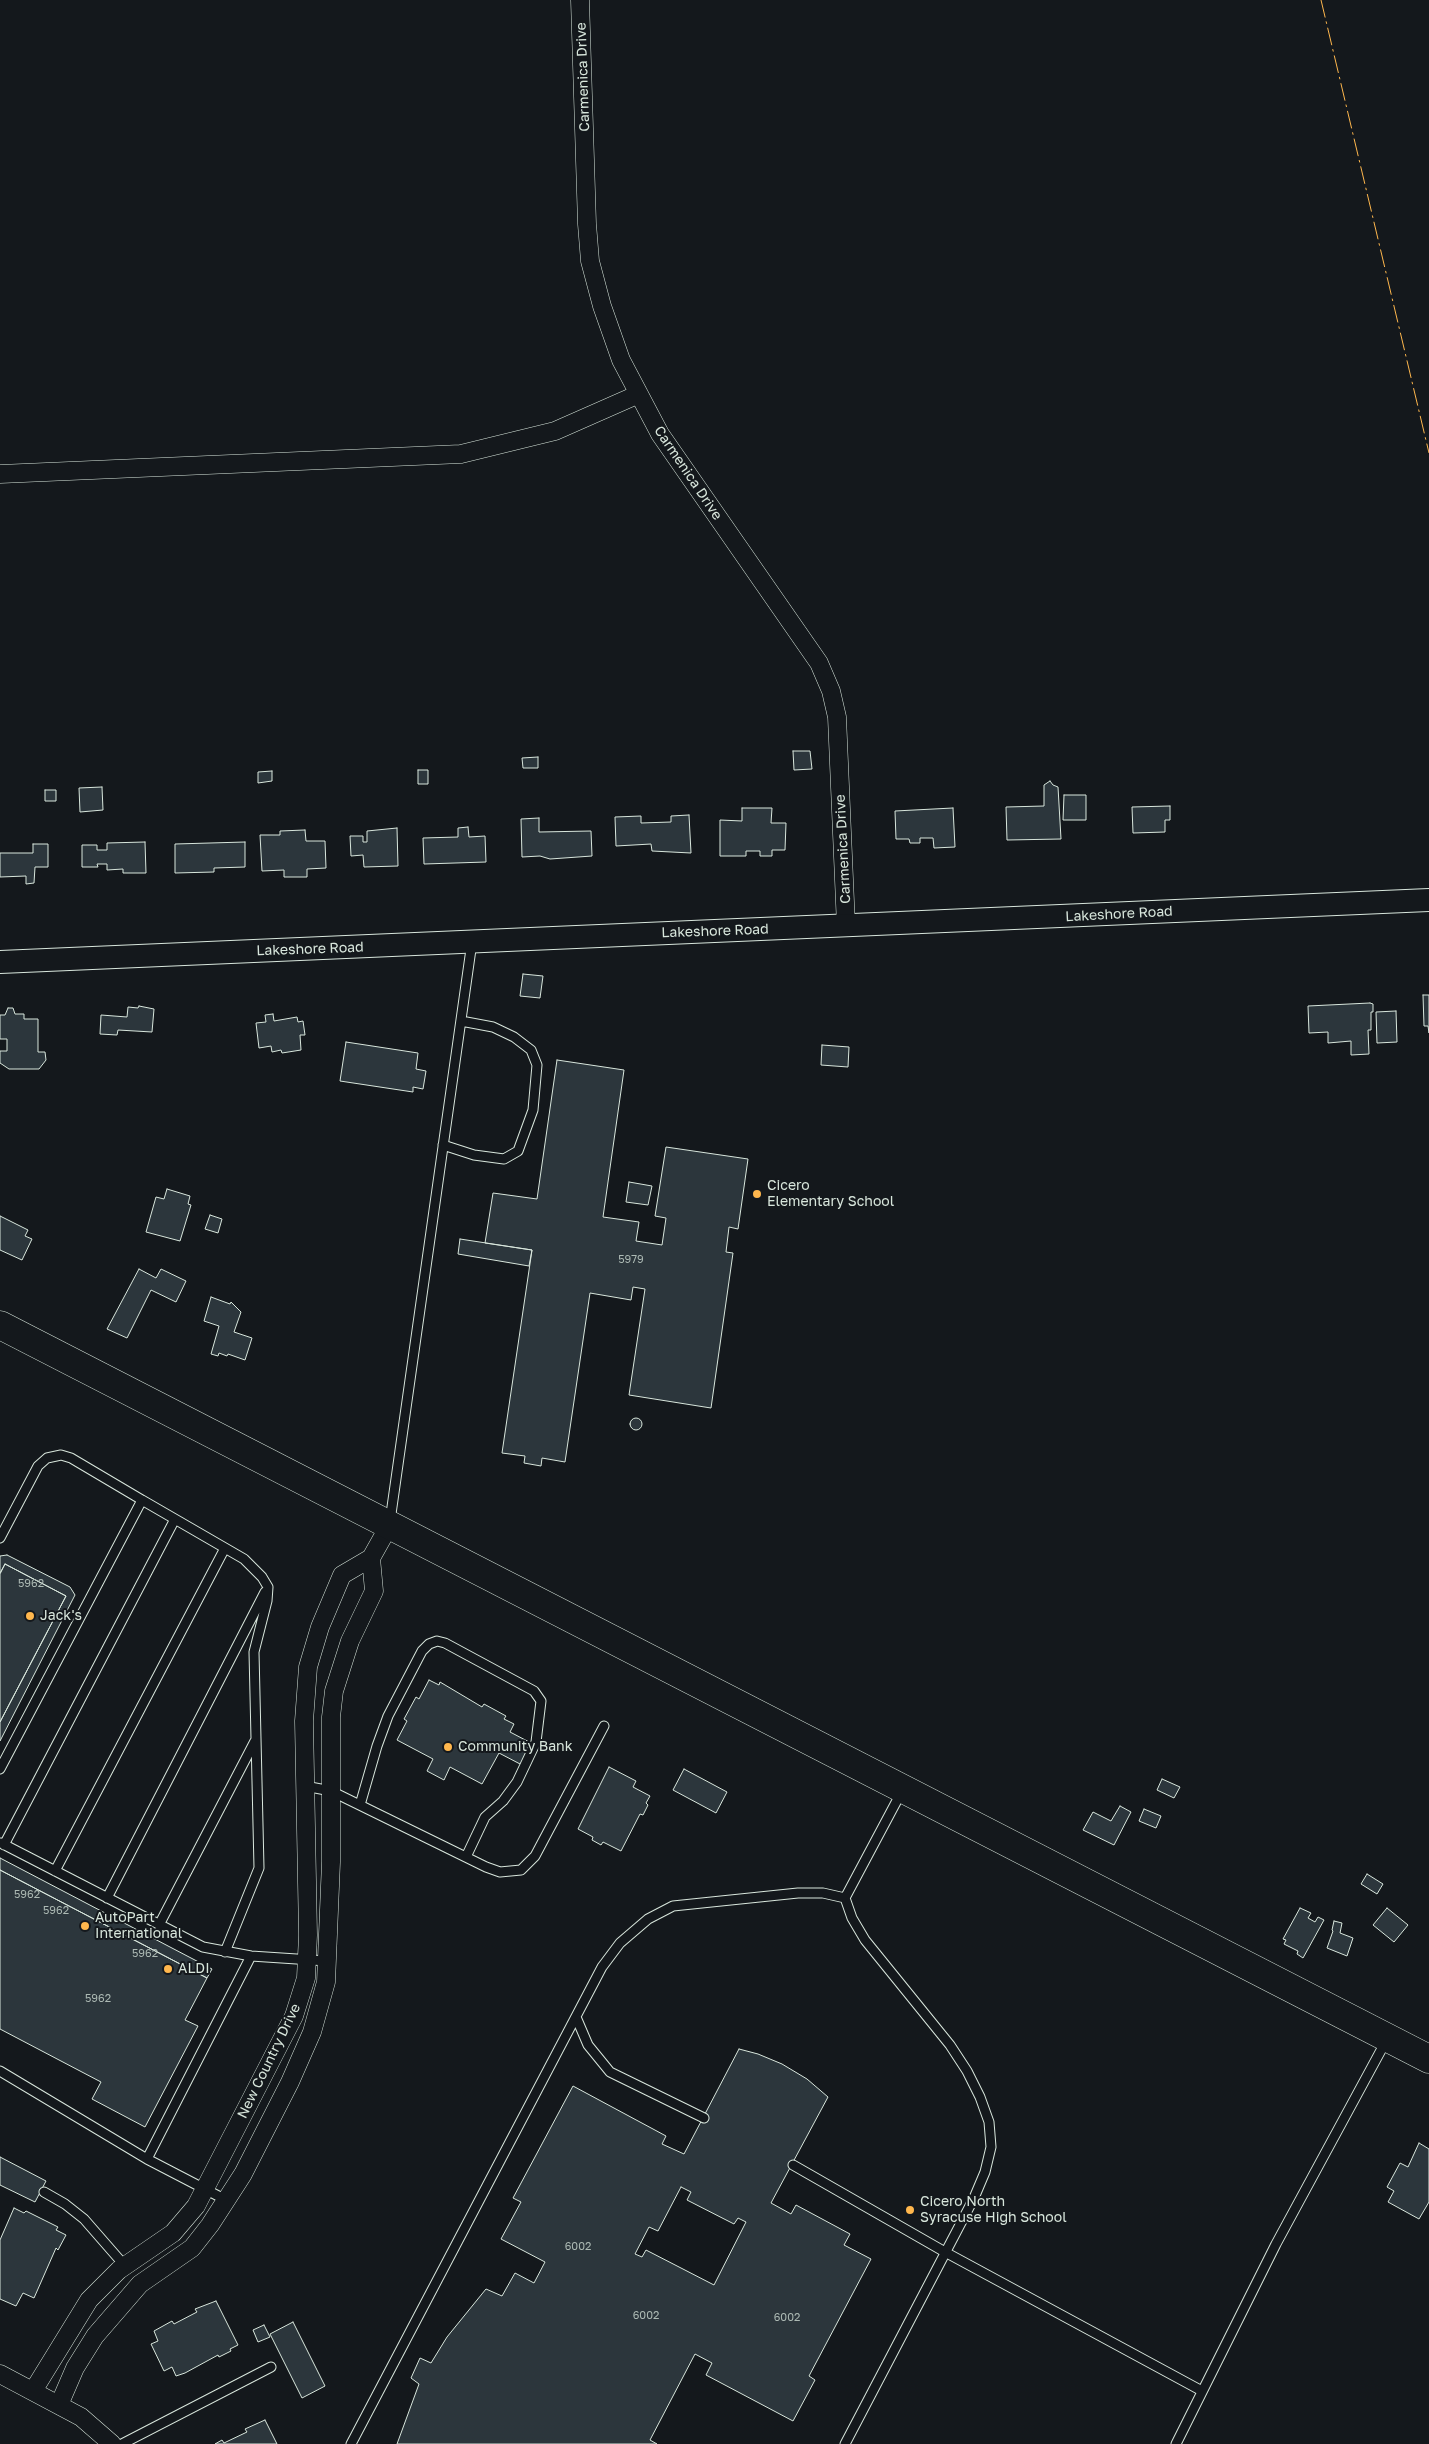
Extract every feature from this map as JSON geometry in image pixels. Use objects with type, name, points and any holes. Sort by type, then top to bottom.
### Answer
[{"type":"main road","points":[[0,1325],[1429,2060]]},
{"type":"street","name":"Carmenica Drive","points":[[580,0],[590,261],[602,306],[621,360],[660,434],[819,663],[831,691],[837,718],[846,926]]},
{"type":"street","points":[[0,474],[461,454],[555,430],[639,394]]},
{"type":"street","name":"Lakeshore Road","points":[[0,962],[1429,900]]},
{"type":"street","points":[[371,1558],[389,1526]]},
{"type":"street","name":"New Country Drive","points":[[33,2391],[89,2300],[125,2266],[173,2233],[196,2206],[294,2016],[306,1978],[307,1960],[304,1721],[308,1667],[320,1626],[342,1575],[371,1558],[374,1591],[350,1641],[334,1691],[326,1982],[312,2032],[290,2082],[243,2174],[226,2200],[192,2248],[140,2284],[95,2336],[75,2368],[59,2405]]},
{"type":"street","points":[[0,2374],[81,2417],[103,2434],[112,2444]]},
{"type":"lane","points":[[389,1526],[472,942]]},
{"type":"lane","points":[[443,1145],[474,1155],[504,1159],[518,1150],[524,1139],[533,1110],[537,1065],[531,1050],[514,1036],[493,1027],[461,1021]]},
{"type":"lane","points":[[0,1538],[38,1466],[47,1458],[61,1455],[71,1458],[244,1559],[262,1577],[268,1587],[267,1601],[254,1652],[259,1868],[225,1952]]},
{"type":"lane","points":[[0,1769],[142,1500]]},
{"type":"lane","points":[[176,1519],[2,1844],[203,1948],[251,1956],[327,1961]]},
{"type":"lane","points":[[55,1871],[225,1548]]},
{"type":"lane","points":[[107,1898],[268,1587]]},
{"type":"lane","points":[[360,1805],[376,1746],[388,1716],[422,1651],[429,1644],[437,1641],[445,1643],[526,1686],[534,1691],[541,1701],[536,1742],[516,1782],[503,1801],[485,1817],[466,1857]]},
{"type":"lane","points":[[305,1786],[331,1791],[500,1872],[521,1870],[535,1856],[604,1726]]},
{"type":"lane","points":[[159,1925],[256,1739]]},
{"type":"lane","points":[[834,2444],[846,2443],[946,2252],[985,2172],[991,2147],[989,2122],[980,2097],[967,2071],[950,2045],[865,1940],[852,1918],[845,1898],[903,1788]]},
{"type":"lane","points":[[351,2444],[602,1967],[620,1943],[648,1919],[674,1906],[798,1893],[823,1894],[845,1898]]},
{"type":"lane","points":[[146,2159],[251,1956]]},
{"type":"lane","points":[[576,2017],[588,2045],[610,2072],[704,2118]]},
{"type":"lane","points":[[1176,2444],[1280,2235],[1388,2038]]},
{"type":"lane","points":[[0,2071],[146,2159],[226,2200]]},
{"type":"lane","points":[[793,2165],[946,2252],[1202,2391]]},
{"type":"lane","points":[[44,2192],[65,2204],[84,2219],[125,2266]]},
{"type":"lane","points":[[122,2444],[271,2367]]},
{"type":"building","points":[[793,751],[810,751],[812,769],[794,770]]},
{"type":"building","points":[[538,757],[538,768],[523,768],[522,758]]},
{"type":"building","points":[[418,770],[428,770],[428,784],[418,784]]},
{"type":"building","points":[[272,771],[272,781],[258,783],[258,772]]},
{"type":"building","points":[[1050,781],[1058,787],[1061,839],[1007,840],[1006,807],[1044,806],[1044,785]]},
{"type":"building","points":[[102,787],[103,810],[80,812],[79,788]]},
{"type":"building","points":[[45,790],[56,790],[56,801],[45,801]]},
{"type":"building","points":[[1064,795],[1086,795],[1086,820],[1063,820]]},
{"type":"building","points":[[1170,806],[1170,820],[1165,820],[1165,832],[1133,833],[1132,807]]},
{"type":"building","points":[[742,808],[772,808],[771,823],[786,823],[785,850],[772,850],[772,856],[760,856],[760,851],[746,851],[746,856],[720,856],[720,820],[742,821]]},
{"type":"building","points":[[953,808],[955,847],[934,848],[933,838],[920,838],[920,843],[910,843],[909,839],[896,839],[895,811]]},
{"type":"building","points":[[689,815],[691,853],[652,851],[651,844],[616,846],[615,817],[641,816],[641,823],[671,822],[671,816]]},
{"type":"building","points":[[539,818],[539,832],[591,831],[592,856],[550,859],[540,856],[522,857],[521,819]]},
{"type":"building","points":[[468,827],[469,837],[485,836],[486,862],[424,864],[423,838],[458,837],[458,828]]},
{"type":"building","points":[[397,828],[398,866],[364,867],[363,855],[351,856],[350,836],[363,836],[363,842],[367,842],[367,831]]},
{"type":"building","points":[[305,830],[306,841],[325,841],[326,868],[307,869],[307,877],[284,877],[284,870],[262,871],[260,835],[280,835],[280,831]]},
{"type":"building","points":[[145,842],[146,873],[123,873],[123,869],[107,870],[107,864],[97,864],[98,867],[82,867],[82,845],[97,845],[97,850],[107,850],[107,843]]},
{"type":"building","points":[[245,842],[245,867],[214,868],[214,872],[175,873],[175,844]]},
{"type":"building","points":[[33,844],[48,844],[48,867],[35,867],[34,883],[26,884],[26,876],[0,877],[0,853],[33,853]]},
{"type":"building","points":[[523,974],[543,976],[540,998],[520,996]]},
{"type":"building","points":[[1423,995],[1429,995],[1429,1033],[1428,1026],[1424,1026]]},
{"type":"building","points":[[1373,1004],[1373,1012],[1371,1012],[1371,1030],[1368,1030],[1369,1054],[1351,1055],[1351,1041],[1328,1043],[1328,1032],[1309,1033],[1308,1006]]},
{"type":"building","points":[[139,1006],[154,1009],[152,1032],[118,1030],[117,1035],[100,1034],[101,1015],[127,1017],[128,1007],[138,1008]]},
{"type":"building","points":[[8,1008],[13,1008],[15,1014],[24,1014],[24,1019],[38,1019],[38,1052],[45,1052],[46,1060],[39,1069],[9,1069],[0,1063],[0,1051],[7,1051],[7,1039],[0,1039],[0,1015],[5,1015]]},
{"type":"building","points":[[1396,1011],[1397,1042],[1377,1043],[1376,1012]]},
{"type":"building","points":[[273,1014],[274,1021],[297,1017],[298,1022],[303,1021],[305,1035],[300,1035],[301,1050],[282,1053],[281,1050],[272,1052],[271,1046],[259,1048],[256,1023],[266,1022],[265,1015]]},
{"type":"building","points":[[346,1042],[418,1053],[416,1069],[426,1071],[423,1089],[413,1087],[413,1092],[340,1081]]},
{"type":"building","points":[[822,1045],[849,1047],[848,1067],[821,1065]]},
{"type":"building","points":[[557,1060],[624,1070],[603,1217],[639,1222],[636,1241],[662,1245],[666,1218],[655,1216],[666,1147],[748,1159],[738,1229],[729,1227],[726,1252],[733,1253],[711,1408],[629,1395],[645,1289],[633,1287],[631,1300],[590,1293],[565,1462],[542,1458],[541,1466],[524,1463],[525,1456],[502,1453],[532,1250],[485,1243],[493,1193],[537,1199]]},
{"type":"building","points":[[629,1182],[652,1186],[648,1205],[626,1202]]},
{"type":"building","points":[[167,1189],[190,1196],[188,1204],[191,1205],[180,1241],[146,1232],[156,1197],[164,1199]]},
{"type":"building","points":[[210,1215],[222,1219],[218,1233],[205,1229]]},
{"type":"building","points":[[0,1216],[28,1230],[25,1236],[32,1239],[22,1260],[0,1250]]},
{"type":"building","points":[[460,1239],[532,1250],[529,1266],[458,1254]]},
{"type":"building","points":[[139,1269],[156,1278],[161,1269],[186,1281],[176,1302],[151,1290],[127,1338],[107,1329]]},
{"type":"building","points":[[211,1297],[230,1304],[231,1302],[241,1312],[234,1332],[252,1338],[245,1360],[228,1354],[227,1356],[219,1353],[218,1356],[211,1354],[219,1326],[204,1321]]},
{"type":"building","points":[[638,1418],[641,1419],[641,1429],[634,1430],[631,1429],[630,1422],[631,1419]]},
{"type":"building","points":[[7,1555],[70,1587],[75,1595],[0,1741],[0,1722],[66,1596],[5,1564],[0,1573],[0,1556]]},
{"type":"building","points":[[5,1564],[66,1596],[0,1722],[0,1574]]},
{"type":"building","points":[[429,1680],[439,1685],[440,1682],[482,1707],[484,1704],[506,1716],[504,1719],[514,1724],[510,1732],[533,1744],[522,1765],[499,1753],[482,1784],[450,1767],[444,1780],[427,1771],[433,1759],[397,1740],[407,1721],[404,1719],[416,1697],[419,1699]]},
{"type":"building","points":[[609,1767],[636,1781],[633,1787],[650,1796],[643,1815],[640,1814],[621,1851],[603,1842],[601,1845],[592,1840],[593,1837],[578,1829]]},
{"type":"building","points":[[684,1769],[727,1792],[716,1813],[673,1790]]},
{"type":"building","points":[[1162,1779],[1180,1787],[1174,1798],[1157,1790]]},
{"type":"building","points":[[1120,1806],[1131,1812],[1114,1845],[1083,1830],[1093,1812],[1111,1821]]},
{"type":"building","points":[[1144,1809],[1161,1816],[1156,1828],[1139,1821]]},
{"type":"building","points":[[0,1858],[212,1969],[207,1978],[0,1870]]},
{"type":"building","points":[[0,1870],[207,1978],[185,2020],[198,2026],[145,2127],[92,2099],[101,2082],[0,2029]]},
{"type":"building","points":[[1367,1874],[1383,1884],[1377,1894],[1361,1884]]},
{"type":"building","points":[[1300,1908],[1311,1913],[1308,1918],[1315,1922],[1318,1917],[1324,1920],[1303,1958],[1297,1954],[1298,1951],[1284,1944],[1286,1940],[1283,1939]]},
{"type":"building","points":[[1387,1908],[1408,1925],[1394,1942],[1373,1925]]},
{"type":"building","points":[[1334,1921],[1342,1923],[1340,1933],[1353,1938],[1347,1956],[1327,1948],[1333,1931]]},
{"type":"building","points":[[739,2049],[758,2054],[782,2064],[807,2079],[828,2097],[771,2203],[791,2214],[796,2205],[850,2234],[844,2245],[871,2259],[809,2376],[815,2380],[793,2421],[706,2375],[712,2363],[695,2354],[650,2440],[657,2444],[397,2444],[419,2384],[411,2378],[420,2358],[431,2363],[447,2337],[486,2289],[502,2296],[515,2273],[534,2283],[545,2262],[501,2239],[521,2202],[513,2198],[573,2086],[666,2136],[662,2144],[684,2154]],"holes":[[[681,2187],[691,2192],[687,2200],[734,2224],[738,2218],[746,2222],[714,2285],[646,2250],[642,2257],[635,2254],[649,2227],[658,2231]]]},
{"type":"building","points":[[1419,2143],[1429,2149],[1429,2202],[1419,2219],[1388,2202],[1394,2191],[1387,2187],[1400,2163],[1408,2167]]},
{"type":"building","points":[[0,2157],[46,2181],[35,2202],[0,2185]]},
{"type":"building","points":[[14,2208],[24,2213],[26,2211],[58,2227],[56,2230],[66,2235],[58,2250],[56,2248],[34,2298],[23,2293],[16,2306],[0,2299],[0,2240]]},
{"type":"building","points":[[216,2301],[238,2345],[230,2349],[231,2351],[219,2357],[218,2355],[185,2373],[176,2376],[172,2367],[164,2371],[151,2344],[158,2341],[154,2331],[172,2321],[174,2324],[197,2312],[195,2309]]},
{"type":"building","points":[[293,2322],[325,2386],[302,2398],[270,2334]]},
{"type":"building","points":[[264,2325],[270,2337],[258,2342],[253,2330]]},
{"type":"building","points":[[265,2420],[277,2444],[215,2444],[222,2440],[224,2443],[247,2432],[245,2429]]},
{"type":"power","points":[[1321,0],[1429,453]]},
{"type":"place","name":"Cicero Elementary School","points":[[757,1194]]},
{"type":"place","name":"Jack's","points":[[30,1616]]},
{"type":"place","name":"Community Bank","points":[[448,1747]]},
{"type":"place","name":"AutoPart International","points":[[85,1926]]},
{"type":"place","name":"ALDI","points":[[168,1969]]},
{"type":"place","name":"Cicero North Syracuse High School","points":[[910,2210]]}]
